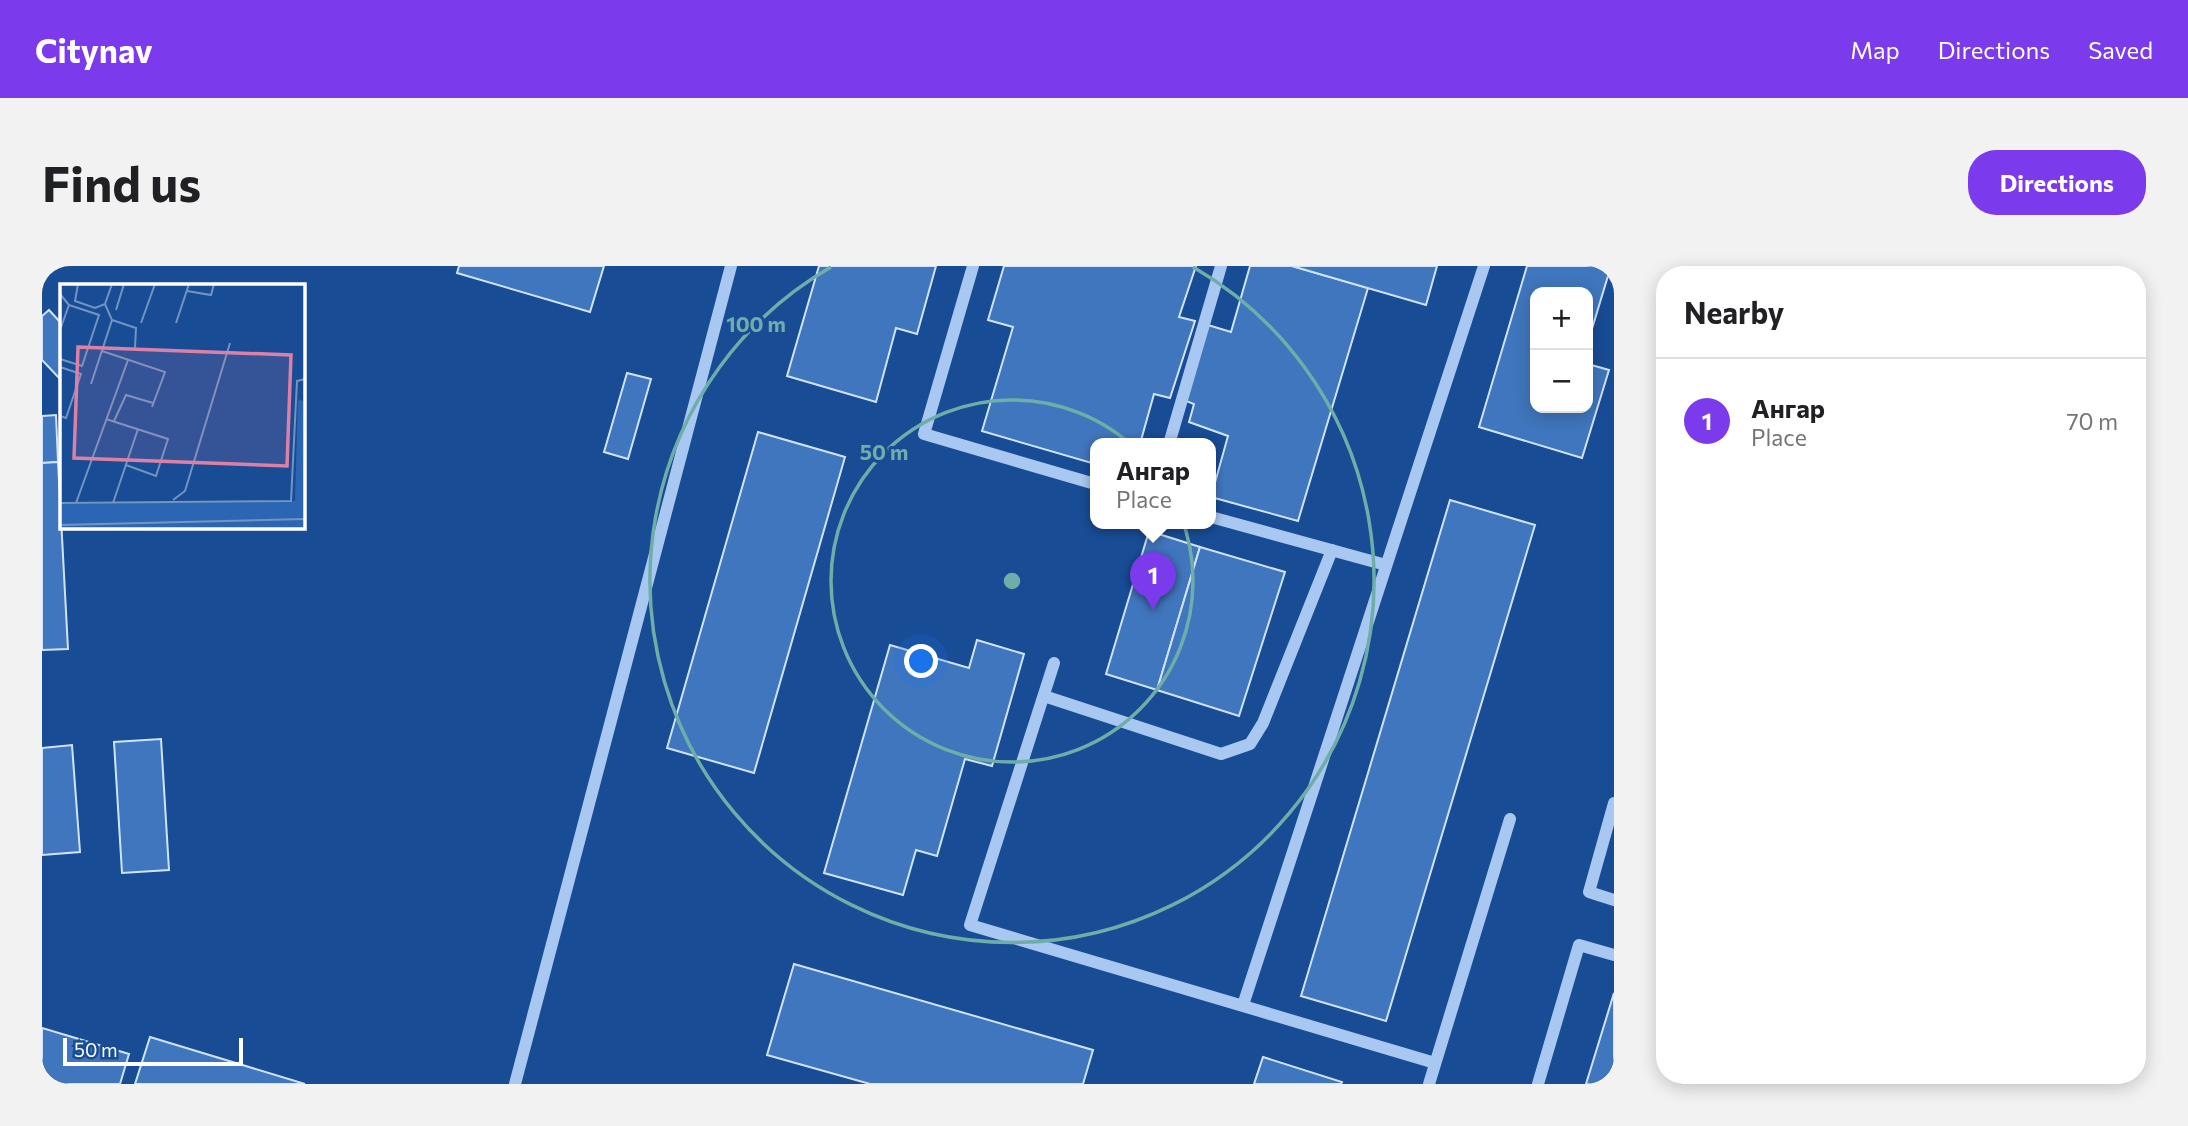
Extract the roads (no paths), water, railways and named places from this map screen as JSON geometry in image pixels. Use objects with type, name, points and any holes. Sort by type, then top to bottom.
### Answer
[{"type":"lane","points":[[515,1084],[731,266]]},
{"type":"lane","points":[[973,266],[924,434],[1090,483]]},
{"type":"lane","points":[[1171,438],[1221,266]]},
{"type":"lane","points":[[1243,1004],[1484,266]]},
{"type":"lane","points":[[1216,518],[1386,565]]},
{"type":"lane","points":[[1044,696],[1221,754],[1250,744],[1263,723],[1332,550]]},
{"type":"lane","points":[[1054,663],[970,925],[1435,1063]]},
{"type":"lane","points":[[1614,803],[1589,892],[1614,900]]},
{"type":"lane","points":[[1429,1084],[1510,819]]},
{"type":"lane","points":[[1538,1084],[1579,945],[1614,955]]},
{"type":"place","name":"Ангар","points":[[1153,610]]}]
